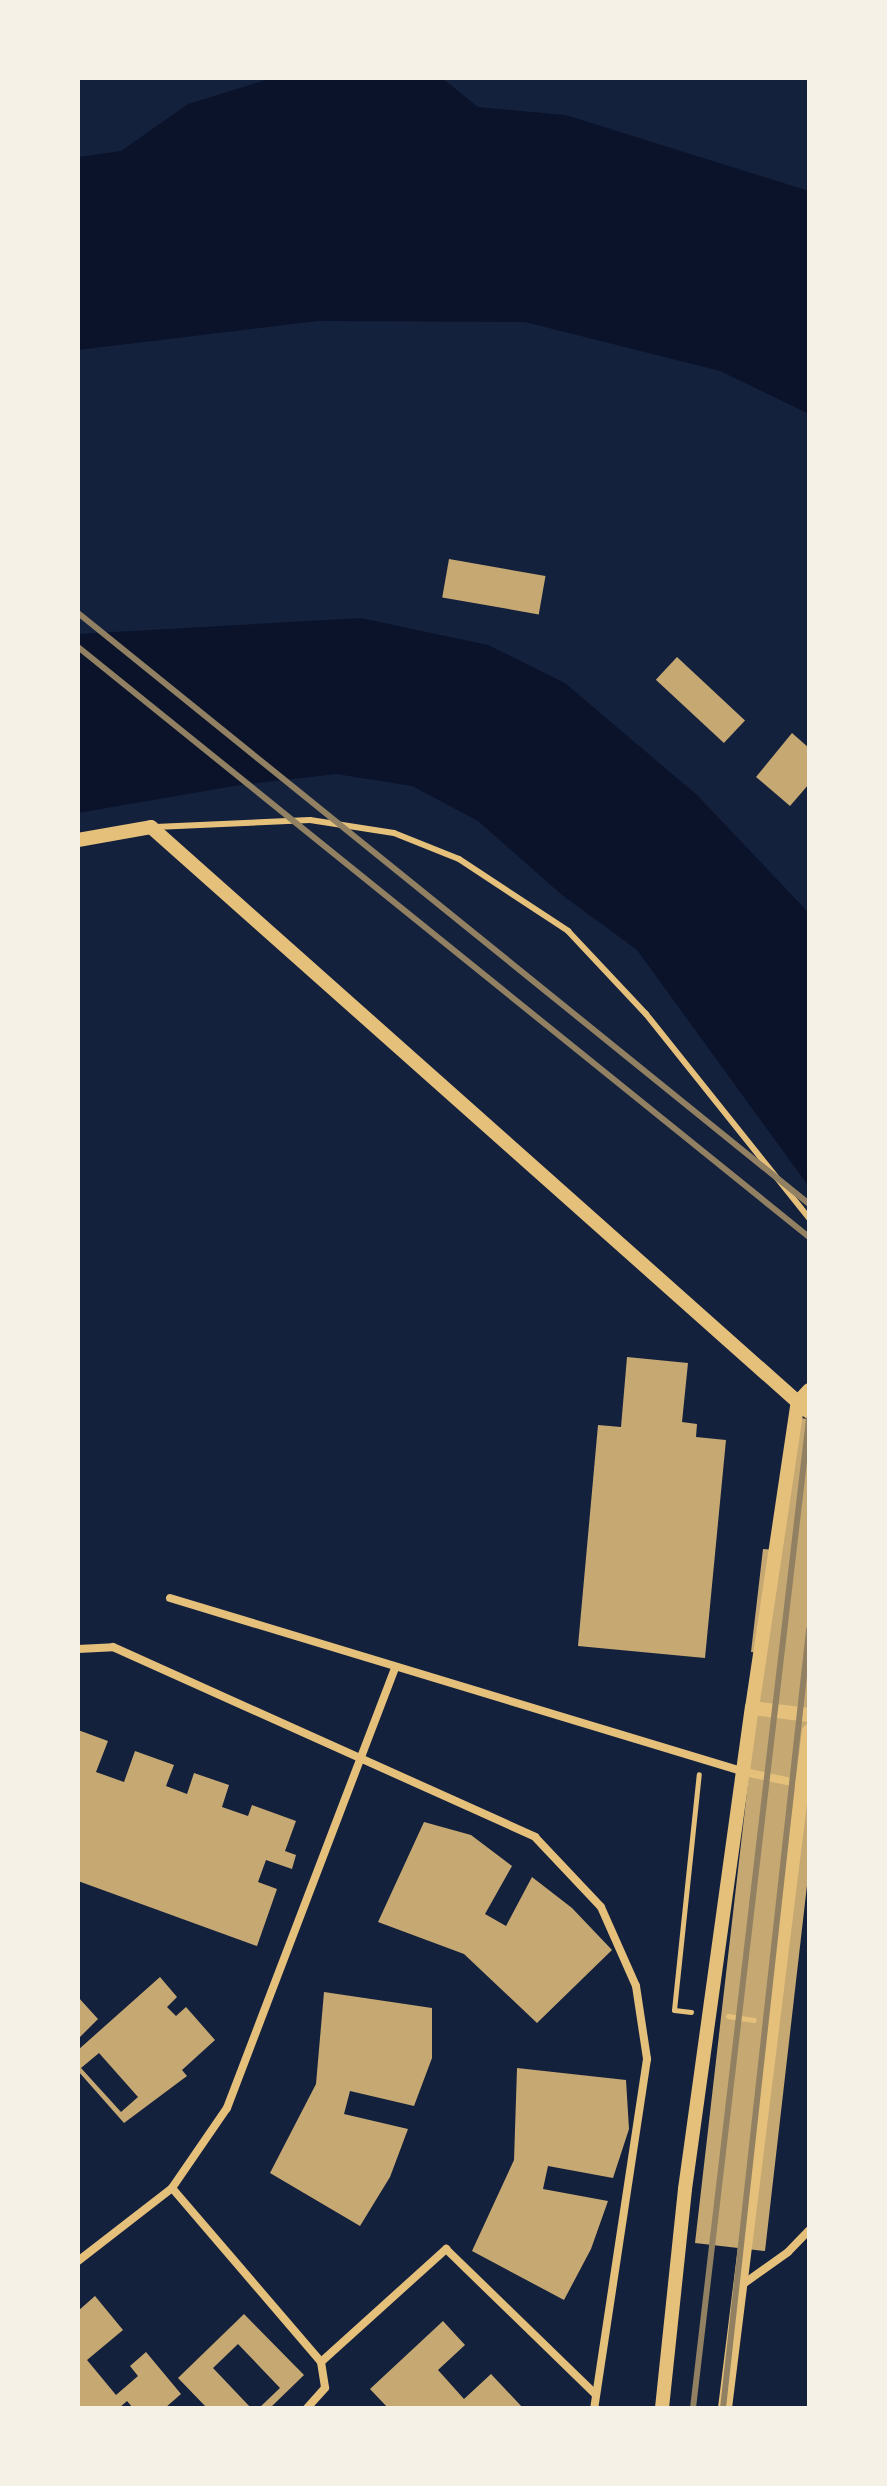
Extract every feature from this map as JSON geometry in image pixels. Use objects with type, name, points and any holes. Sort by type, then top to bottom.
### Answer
[{"type":"street","points":[[78,840],[151,827],[804,1407]]},
{"type":"street","points":[[662,2408],[685,2189],[752,1708],[809,1390]]},
{"type":"street","points":[[170,1598],[745,1772],[805,1781]]},
{"type":"street","points":[[78,1649],[113,1647],[535,1837],[601,1907],[636,1986],[647,2059],[594,2408]]},
{"type":"street","points":[[78,2261],[172,2188],[227,2108],[364,1758],[395,1667]]},
{"type":"street","points":[[752,1708],[809,1715]]},
{"type":"street","points":[[725,2408],[809,1731]]},
{"type":"street","points":[[172,2188],[321,2362],[325,2388],[307,2408]]},
{"type":"street","points":[[738,2287],[788,2252],[809,2230]]},
{"type":"street","points":[[321,2362],[446,2249],[596,2395]]},
{"type":"lane","points":[[151,827],[310,820],[394,833],[459,859],[568,931],[646,1014],[809,1218]]},
{"type":"path","points":[[683,1935],[700,1759]]},
{"type":"path","points":[[713,2014],[769,2022]]},
{"type":"water","points":[[272,78],[442,78],[478,107],[566,115],[809,191],[809,414],[720,371],[525,322],[318,321],[78,350],[78,157],[121,151],[188,104]]},
{"type":"water","points":[[361,618],[488,645],[565,683],[697,795],[809,913],[809,1187],[637,950],[562,895],[478,821],[412,786],[336,774],[240,785],[78,813],[78,634]]},
{"type":"building","points":[[449,559],[546,576],[539,614],[442,597]]},
{"type":"building","points":[[677,657],[745,720],[724,743],[656,680]]},
{"type":"building","points":[[792,733],[809,748],[809,784],[790,806],[756,777]]},
{"type":"building","points":[[627,1357],[688,1363],[682,1422],[697,1424],[696,1437],[726,1440],[705,1658],[578,1646],[598,1425],[621,1427]]},
{"type":"building","points":[[791,1417],[809,1419],[809,1868],[765,2251],[695,2243],[763,1653],[751,1652],[763,1549],[776,1550]]},
{"type":"building","points":[[78,1730],[108,1741],[96,1772],[124,1782],[135,1751],[174,1765],[166,1786],[187,1794],[194,1773],[229,1785],[222,1807],[248,1816],[252,1805],[296,1821],[285,1851],[296,1855],[292,1869],[266,1860],[258,1882],[277,1889],[257,1946],[78,1881]]},
{"type":"building","points":[[424,1822],[471,1835],[512,1866],[485,1914],[506,1926],[532,1877],[572,1908],[612,1950],[537,2023],[464,1954],[378,1922]]},
{"type":"building","points":[[160,1977],[177,1997],[167,2007],[176,2016],[186,2007],[215,2040],[182,2070],[187,2076],[124,2123],[78,2071],[78,2050]],"holes":[[[99,2053],[138,2097],[121,2112],[81,2068]]]},
{"type":"building","points":[[324,1992],[432,2008],[432,2058],[414,2106],[350,2091],[344,2114],[408,2129],[390,2177],[360,2226],[270,2173],[316,2084]]},
{"type":"building","points":[[78,1997],[98,2019],[78,2039]]},
{"type":"building","points":[[517,2068],[626,2080],[629,2129],[613,2178],[548,2166],[543,2189],[608,2201],[591,2249],[564,2300],[472,2251],[514,2160]]},
{"type":"building","points":[[95,2296],[123,2330],[87,2360],[116,2395],[138,2376],[130,2366],[146,2352],[181,2394],[165,2408],[133,2408],[127,2401],[119,2408],[78,2408],[78,2311]]},
{"type":"building","points":[[244,2314],[304,2375],[270,2408],[259,2408],[280,2388],[238,2344],[213,2368],[251,2408],[207,2408],[178,2378]]},
{"type":"building","points":[[443,2321],[465,2345],[438,2370],[464,2399],[491,2374],[523,2408],[388,2408],[370,2389]]},
{"type":"railway","points":[[78,613],[809,1204]]},
{"type":"railway","points":[[78,647],[809,1237]]},
{"type":"railway","points":[[693,2408],[809,1419]]},
{"type":"railway","points":[[723,2408],[809,1630]]}]
